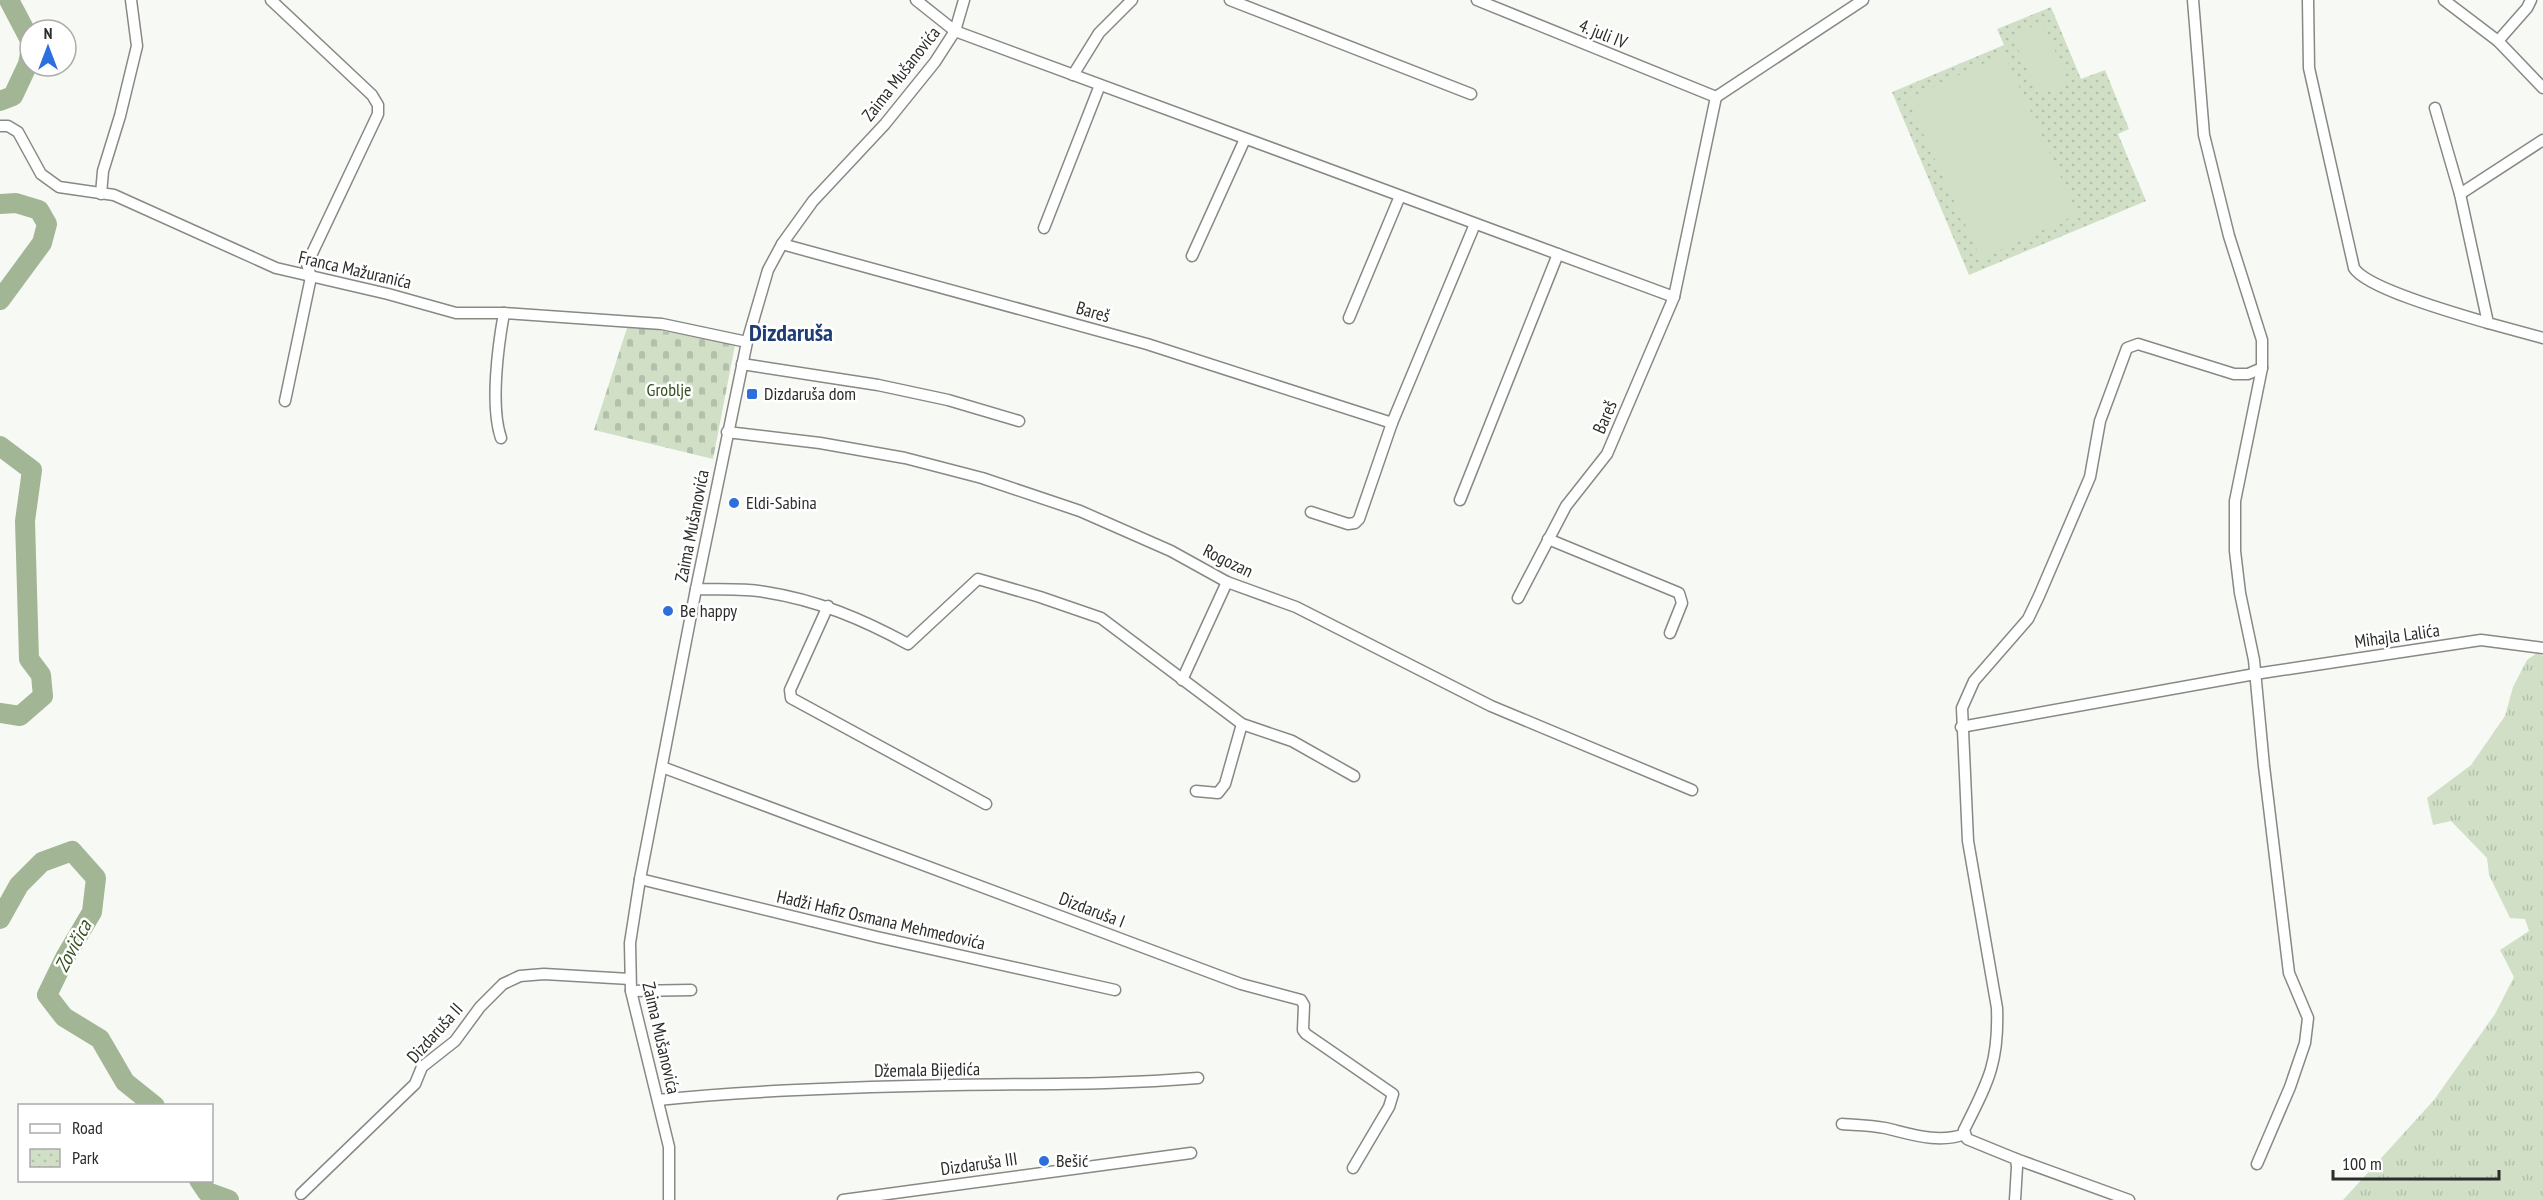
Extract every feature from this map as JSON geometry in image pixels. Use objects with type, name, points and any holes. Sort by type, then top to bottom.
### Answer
[{"type":"street","points":[[102,194],[103,171],[120,116],[137,46],[131,0]]},
{"type":"street","points":[[271,0],[372,95],[378,105],[378,114],[307,264],[310,277],[285,401]]},
{"type":"street","points":[[916,0],[955,31],[1674,297]]},
{"type":"street","name":"Zaima Mušanovića","points":[[667,1197],[669,1148],[631,991],[630,943],[640,879],[696,589],[747,342],[768,270],[782,244],[813,201],[885,124],[935,62],[955,31],[964,0]]},
{"type":"street","points":[[1073,75],[1099,33],[1132,0]]},
{"type":"street","points":[[1230,0],[1471,94]]},
{"type":"street","name":"4. juli IV","points":[[1477,0],[1716,97]]},
{"type":"street","points":[[1716,97],[1863,0]]},
{"type":"street","points":[[2193,0],[2204,135],[2210,165],[2229,236],[2262,340],[2262,368],[2235,501],[2235,551],[2240,593],[2255,674],[2289,973],[2306,1008],[2308,1031],[2290,1087],[2257,1164]]},
{"type":"street","points":[[2308,0],[2309,68],[2354,268],[2376,284],[2444,310],[2543,338]]},
{"type":"street","points":[[2444,0],[2498,40],[2543,88]]},
{"type":"street","points":[[2498,40],[2527,8],[2531,0]]},
{"type":"street","points":[[1044,228],[1100,85]]},
{"type":"street","name":"Bareš","points":[[1518,598],[1566,506],[1607,454],[1674,297],[1716,97]]},
{"type":"street","points":[[2435,108],[2460,194],[2488,322]]},
{"type":"street","name":"Franca Mažuranića","points":[[0,126],[8,126],[18,132],[41,174],[59,187],[114,195],[276,268],[388,294],[456,313],[504,313],[662,324],[747,342]]},
{"type":"street","points":[[1192,256],[1245,139]]},
{"type":"street","points":[[2460,194],[2543,140]]},
{"type":"street","points":[[1348,318],[1400,196]]},
{"type":"street","points":[[1311,512],[1348,524],[1359,519],[1392,423],[1475,224]]},
{"type":"street","name":"Bareš","points":[[782,244],[1148,344],[1392,423]]},
{"type":"street","points":[[1460,500],[1558,254]]},
{"type":"street","points":[[501,438],[496,425],[498,348],[504,313]]},
{"type":"street","points":[[2129,1200],[2016,1159],[1967,1139],[1965,1134],[1991,1075],[1996,1052],[1997,1008],[1968,841],[1961,727],[1962,708],[1974,681],[2028,619],[2090,477],[2100,421],[2127,348],[2138,344],[2234,374],[2248,374],[2262,368]]},
{"type":"street","points":[[742,364],[878,385],[948,400],[1019,421]]},
{"type":"street","name":"Rogozan","points":[[727,432],[820,443],[905,458],[982,478],[1080,511],[1171,551],[1227,582],[1296,607],[1491,706],[1692,790]]},
{"type":"street","points":[[1548,539],[1679,593],[1682,603],[1670,633]]},
{"type":"street","points":[[696,589],[764,592],[828,606],[868,622],[908,644],[978,579],[1101,618],[1242,724],[1292,741],[1354,776]]},
{"type":"street","points":[[1182,680],[1227,582]]},
{"type":"street","points":[[828,606],[790,690],[791,698],[986,804]]},
{"type":"street","name":"Mihajla Lalića","points":[[1961,727],[2255,674],[2481,640],[2543,648]]},
{"type":"street","points":[[1196,791],[1218,793],[1225,784],[1242,724]]},
{"type":"street","name":"Dizdaruša I","points":[[662,767],[1241,984],[1301,1000],[1304,1005],[1303,1030],[1306,1034],[1393,1094],[1389,1107],[1353,1168]]},
{"type":"street","name":"Hadži Hafiz Osmana Mehmedovića","points":[[640,879],[877,937],[1115,990]]},
{"type":"street","name":"Dizdaruša II","points":[[301,1194],[415,1084],[423,1067],[455,1041],[480,1007],[503,984],[520,976],[544,974],[630,979]]},
{"type":"street","points":[[631,991],[691,990]]},
{"type":"street","name":"Džemala Bijedića","points":[[658,1100],[728,1092],[912,1086],[1138,1083],[1198,1078]]},
{"type":"street","points":[[1842,1124],[1883,1128],[1920,1137],[1958,1137],[1965,1134]]},
{"type":"street","name":"Dizdaruša III","points":[[843,1200],[1191,1153]]},
{"type":"street","points":[[2015,1200],[2016,1159]]},
{"type":"green space","points":[[2051,7],[2081,79],[2105,70],[2129,129],[2118,134],[2146,201],[1969,275],[1892,92],[2004,45],[1997,29]]},
{"type":"green space","points":[[2042,22],[2069,82],[2039,96],[2012,36]]},
{"type":"green space","points":[[2004,54],[2078,214],[1981,259],[1907,99]]},
{"type":"green space","name":"Groblje","points":[[627,328],[652,329],[735,345],[713,459],[594,430]]},
{"type":"green space","points":[[2537,653],[2543,656],[2543,1200],[2343,1200],[2434,1100],[2495,1014],[2514,977],[2500,950],[2529,931],[2525,919],[2510,918],[2489,875],[2487,858],[2451,821],[2433,825],[2427,798],[2471,765],[2505,716],[2513,687],[2527,660]]},
{"type":"waterway","name":"Zovičica","points":[[9,0],[18,18]]},
{"type":"waterway","name":"Zovičica","points":[[0,101],[13,96],[21,78]]},
{"type":"waterway","name":"Zovičica","points":[[0,204],[16,203],[39,210],[47,224],[42,243],[0,300]]},
{"type":"waterway","name":"Zovičica","points":[[0,446],[32,470],[25,521],[29,659],[41,675],[43,696],[20,716],[0,713]]},
{"type":"waterway","name":"Zovičica","points":[[0,919],[19,885],[42,862],[72,851],[96,878],[92,912],[66,956],[47,995],[64,1017],[100,1039],[125,1082],[152,1104]]},
{"type":"waterway","name":"Zovičica","points":[[200,1182],[207,1192],[229,1200]]},
{"type":"place","name":"Dizdaruša dom","points":[[752,394]]},
{"type":"place","name":"Eldi-Sabina","points":[[734,503]]},
{"type":"place","name":"Be happy","points":[[668,611]]},
{"type":"place","name":"Bešić","points":[[1044,1161]]},
{"type":"district","name":"Dizdaruša","points":[[791,333]]}]
